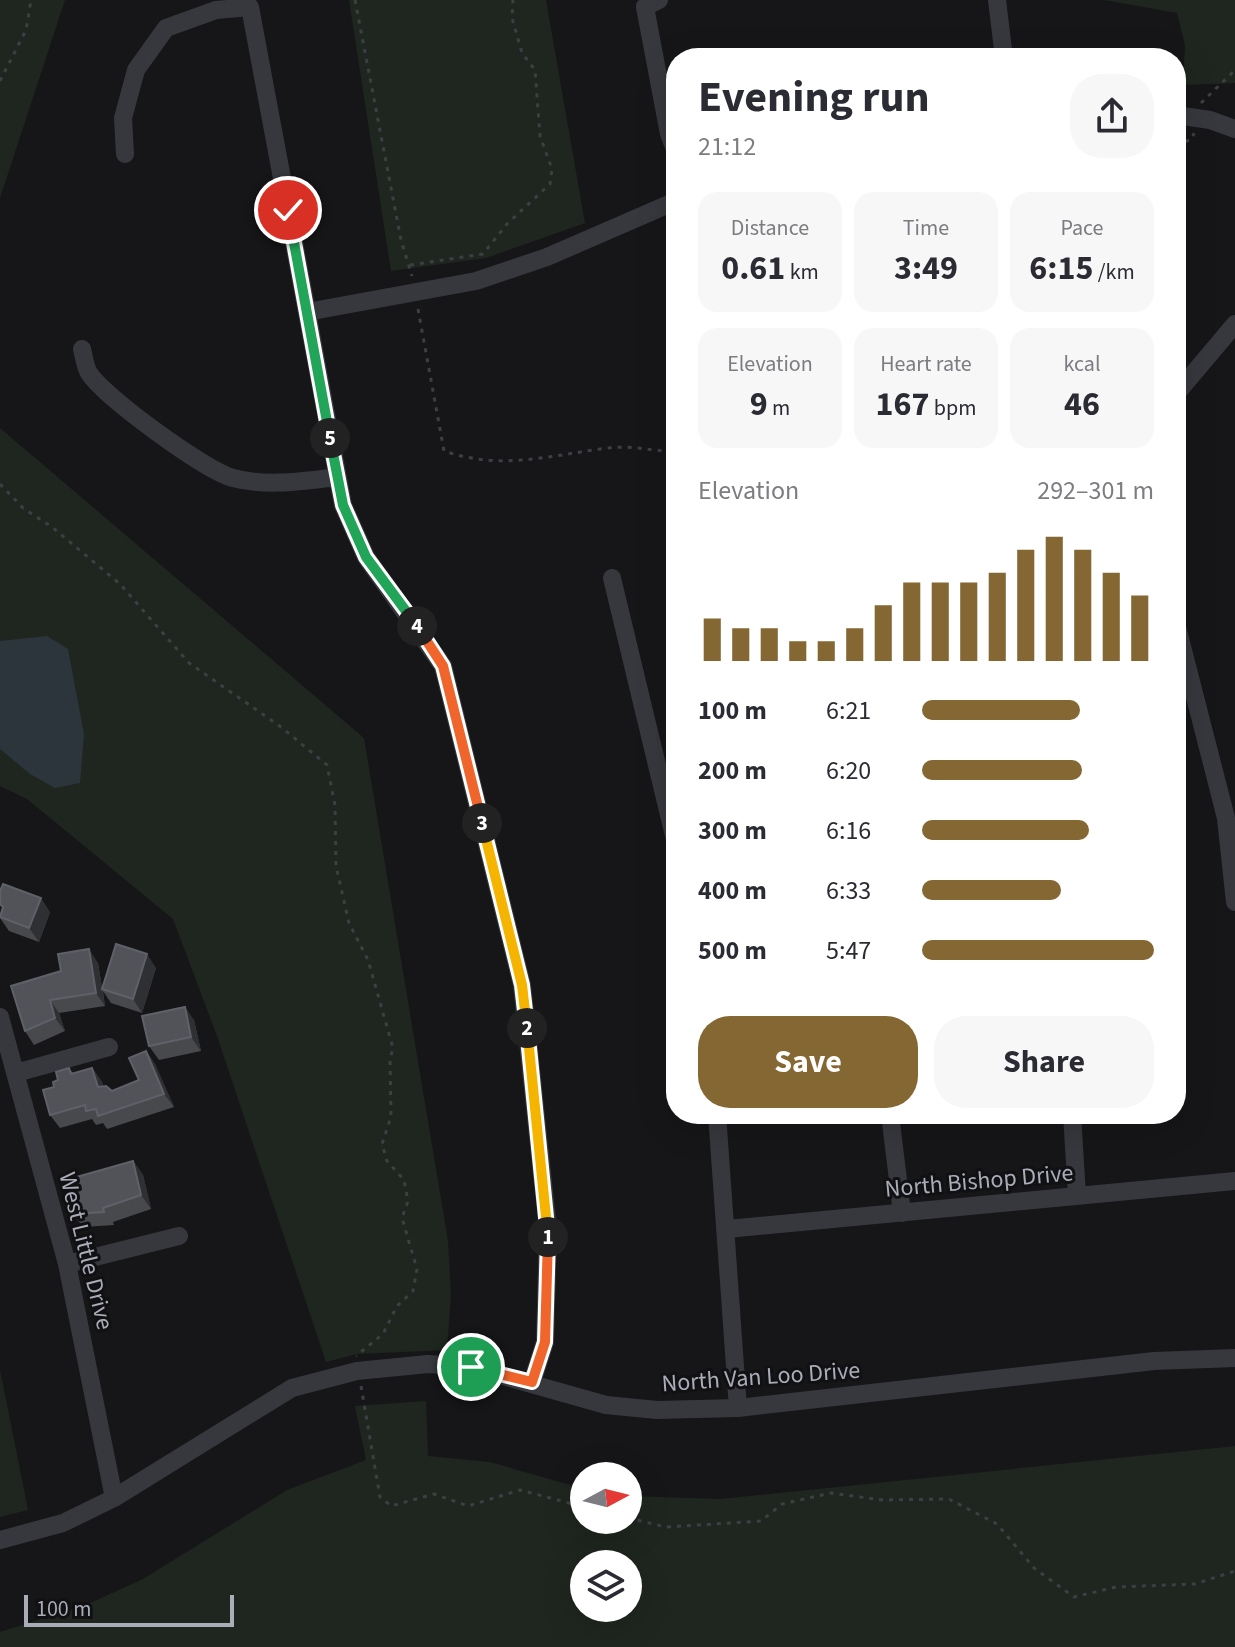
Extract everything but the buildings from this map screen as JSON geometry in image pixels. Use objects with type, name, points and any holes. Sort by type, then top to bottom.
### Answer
[{"type":"street","points":[[997,0],[1003,48]]},
{"type":"street","points":[[652,3],[666,111]]},
{"type":"street","points":[[125,154],[123,118],[136,70],[166,28],[216,10],[250,7],[343,505],[366,557],[443,666],[522,985],[548,1230],[545,1342],[532,1382]]},
{"type":"street","points":[[1186,116],[1210,120],[1235,129]]},
{"type":"street","points":[[307,312],[476,281],[547,257],[666,205]]},
{"type":"street","points":[[1186,382],[1235,326]]},
{"type":"street","points":[[82,349],[89,373],[194,459],[207,466],[231,478],[274,484],[337,477]]},
{"type":"street","points":[[612,578],[666,802]]},
{"type":"street","points":[[1186,662],[1226,818],[1235,902]]},
{"type":"street","name":"West Little Drive","points":[[0,1017],[67,1264],[114,1498]]},
{"type":"street","points":[[16,1073],[109,1047]]},
{"type":"street","points":[[718,1124],[738,1408]]},
{"type":"street","points":[[891,1124],[902,1213]]},
{"type":"street","points":[[1073,1124],[1077,1196]]},
{"type":"street","name":"North Bishop Drive","points":[[727,1229],[1235,1181]]},
{"type":"street","points":[[67,1264],[179,1236]]},
{"type":"street","name":"North Van Loo Drive","points":[[0,1540],[63,1523],[114,1498],[292,1388],[357,1371],[428,1364],[471,1367],[606,1405],[657,1410],[738,1408],[1154,1361],[1235,1358]]},
{"type":"path","points":[[0,81],[26,30],[31,0]]},
{"type":"path","points":[[355,0],[401,240],[412,280]]},
{"type":"path","points":[[410,265],[483,254],[507,224],[550,184],[552,169],[540,136],[535,70],[522,53],[512,18],[513,0]]},
{"type":"path","points":[[1199,106],[1205,94],[1235,70]]},
{"type":"path","points":[[1186,141],[1192,139],[1195,129]]},
{"type":"path","points":[[417,304],[444,451],[464,458],[525,462],[611,447],[666,451]]},
{"type":"path","points":[[0,484],[23,508],[52,527],[120,584],[189,663],[281,727],[327,765],[335,805],[339,880],[349,923],[368,960],[393,1048],[390,1059],[391,1117],[382,1144],[387,1161],[404,1180],[408,1201],[402,1218],[417,1269],[413,1291],[397,1306],[383,1334],[365,1345],[355,1360]]},
{"type":"path","points":[[360,1382],[380,1497],[391,1506],[434,1494],[468,1506],[520,1490],[570,1503]]},
{"type":"path","points":[[642,1521],[666,1527],[761,1521],[782,1504],[831,1493],[882,1500],[949,1499],[997,1524],[1034,1568],[1074,1597],[1116,1587],[1195,1584],[1235,1571]]},
{"type":"shaded area","points":[[0,0],[65,0],[0,198]]},
{"type":"shaded area","points":[[349,0],[546,0],[585,223],[486,258],[391,271]]},
{"type":"shaded area","points":[[1104,0],[1235,0],[1235,83],[1186,85],[1186,48],[1177,13]]},
{"type":"shaded area","points":[[0,428],[364,738],[448,1241],[451,1294],[447,1350],[357,1354],[326,1362],[217,1036],[173,919],[27,799],[0,786]]},
{"type":"shaded area","points":[[47,636],[68,649],[84,734],[80,783],[55,788],[30,774],[0,749],[0,641]]},
{"type":"shaded area","points":[[0,1370],[28,1510],[0,1517]]},
{"type":"shaded area","points":[[426,1401],[428,1456],[490,1462],[570,1485],[570,1534],[642,1534],[642,1496],[721,1499],[1235,1446],[1235,1647],[0,1647],[0,1632],[86,1605],[143,1579],[287,1490],[366,1460],[355,1406]]},
{"type":"route","points":[[288,210],[343,505],[366,557],[443,666],[522,985],[548,1230],[545,1342],[532,1382],[471,1367]]}]
